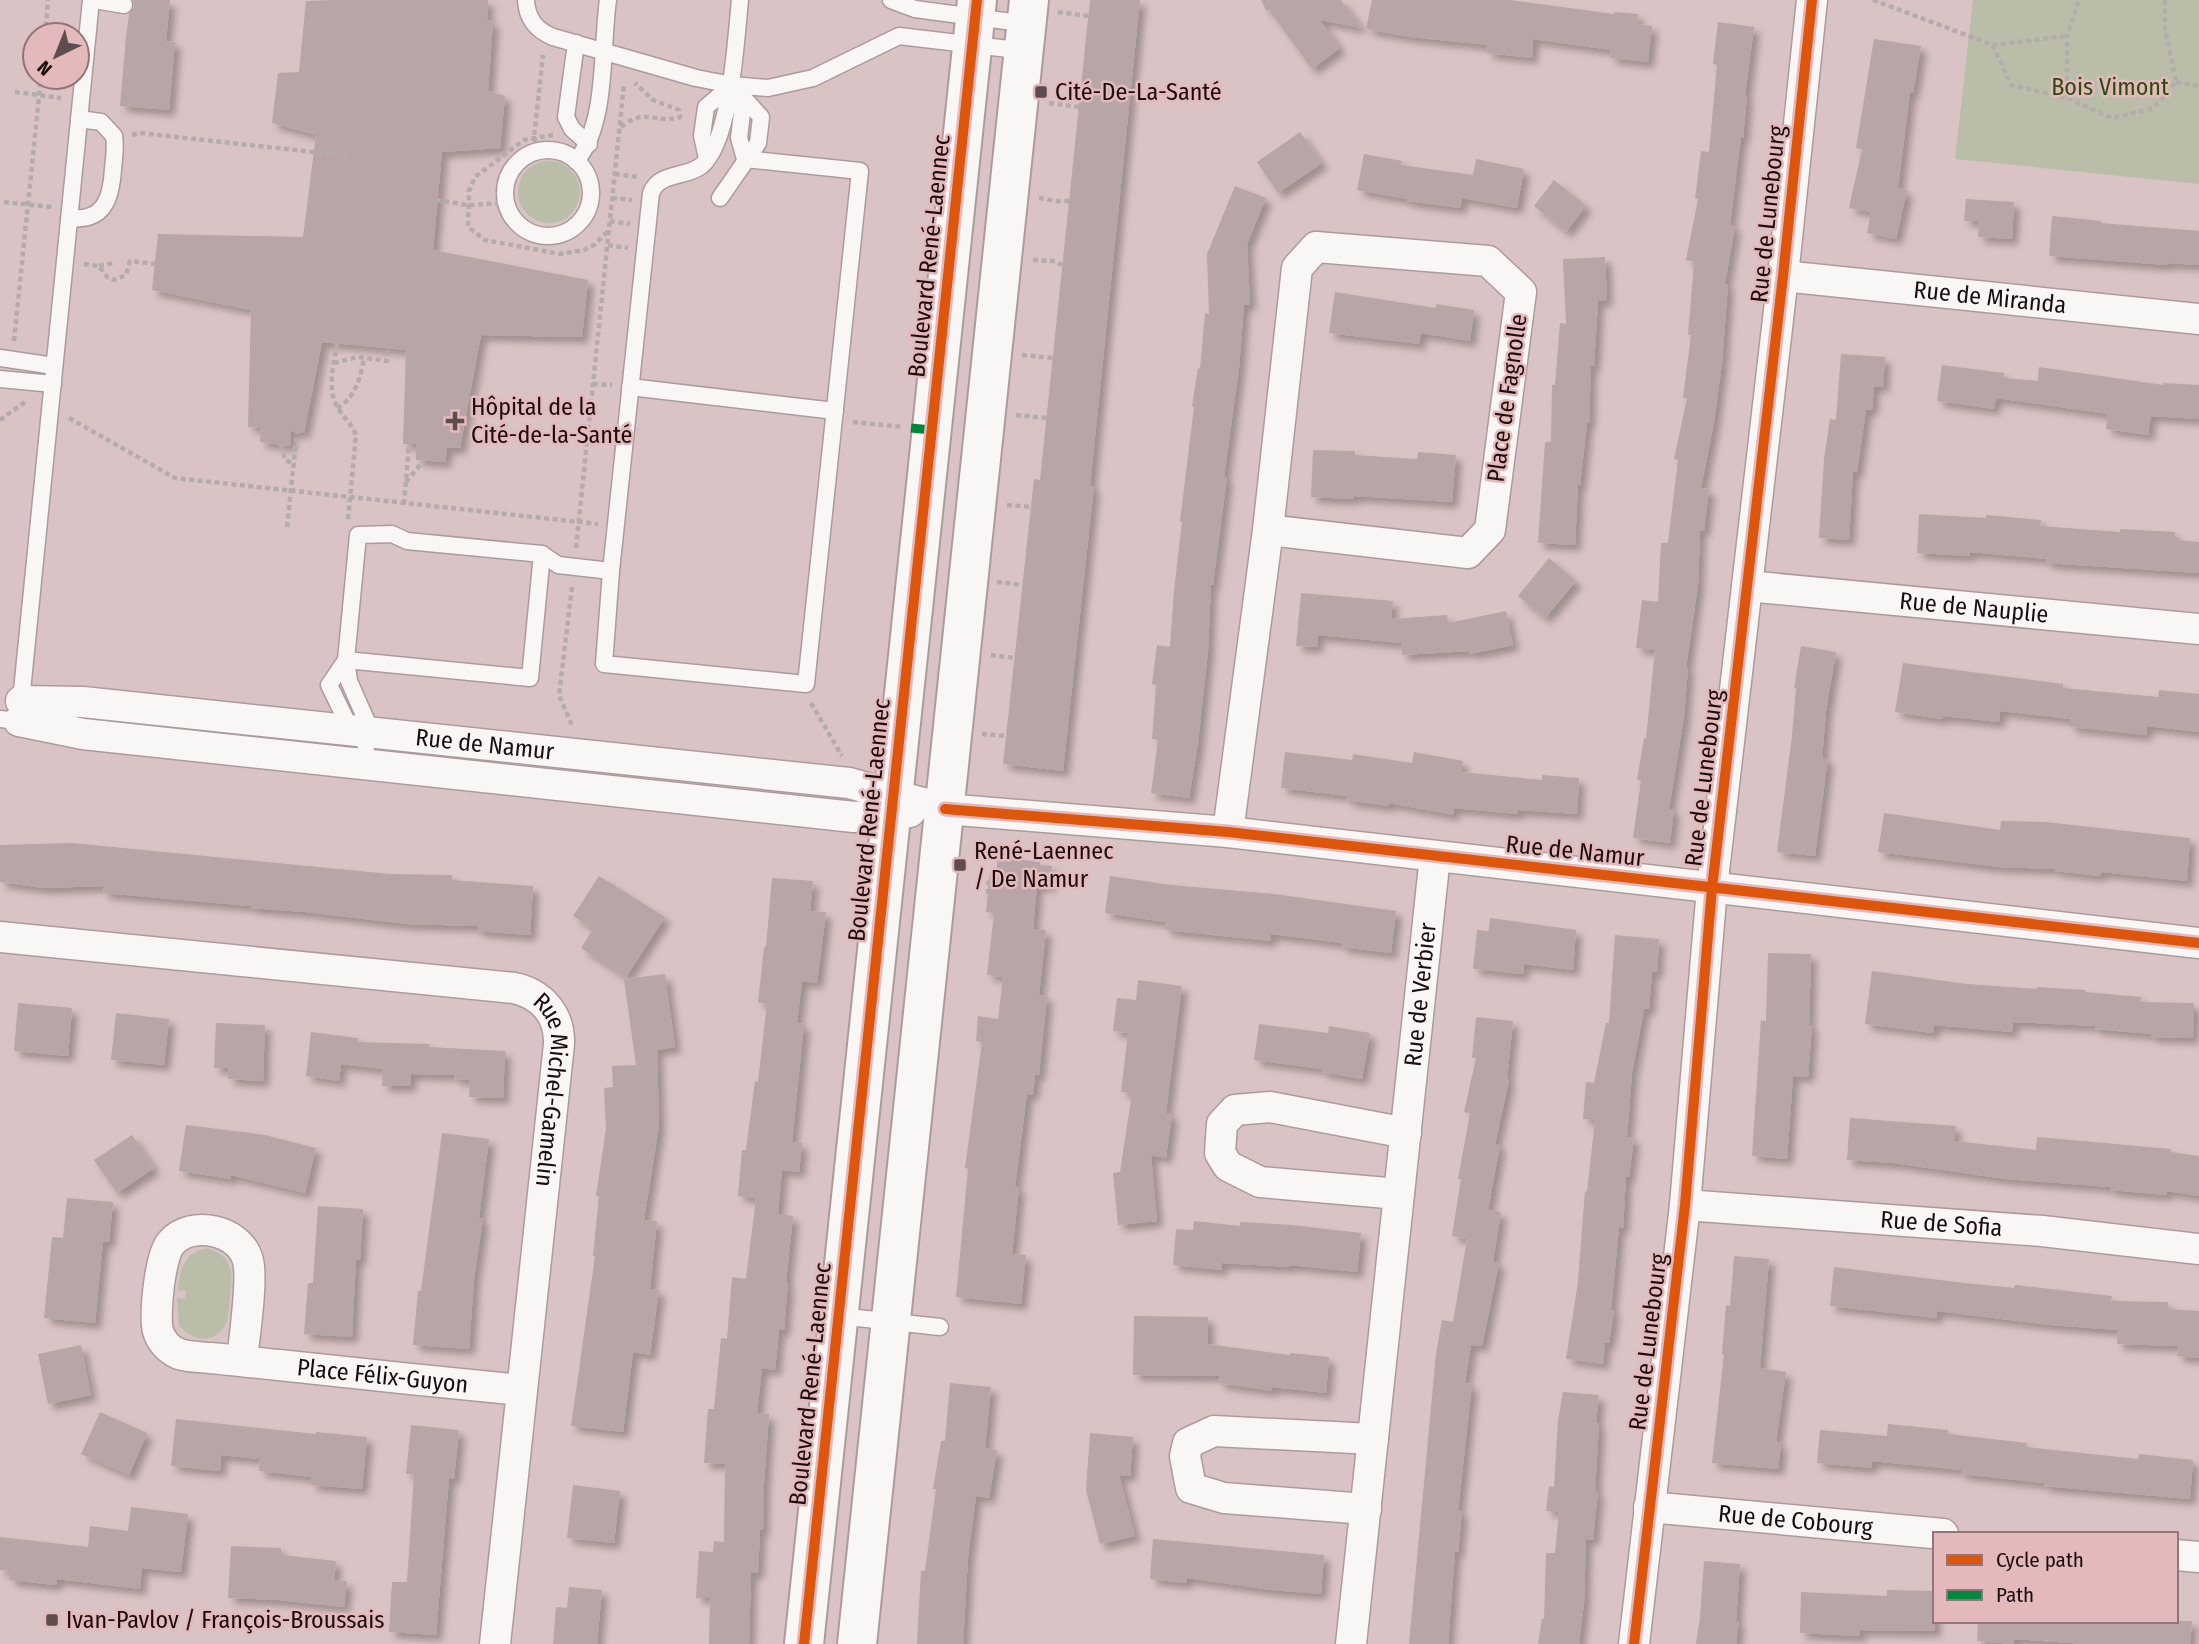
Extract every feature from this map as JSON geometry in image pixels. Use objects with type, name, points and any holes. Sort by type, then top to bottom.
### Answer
[{"type":"street","name":"Rue de Lunebourg","points":[[1634,1644],[1685,1205],[1712,888],[1812,0]]},
{"type":"street","name":"Boulevard René-Laennec","points":[[804,1644],[975,20]]},
{"type":"street","points":[[857,1644],[945,809],[1033,21]]},
{"type":"street","name":"Place de Fagnolle","points":[[1228,832],[1268,530],[1297,268],[1316,247],[1488,261],[1521,292],[1490,530],[1468,553],[1268,530]]},
{"type":"street","name":"Rue de Miranda","points":[[1783,276],[2199,319]]},
{"type":"street","name":"Rue de Nauplie","points":[[1747,586],[2199,629]]},
{"type":"street","name":"Rue de Namur","points":[[10,710],[83,702],[859,784],[892,804]]},
{"type":"street","name":"Rue de Namur","points":[[10,710],[83,734],[855,817],[892,804],[1228,832],[2199,943]]},
{"type":"street","name":"Rue de Verbier","points":[[1351,1644],[1435,856]]},
{"type":"street","name":"Rue Michel-Gamelin","points":[[0,937],[514,989],[531,993],[545,1004],[555,1018],[559,1044],[495,1644]]},
{"type":"street","points":[[1399,1195],[1260,1182],[1228,1166],[1220,1153],[1222,1124],[1235,1110],[1270,1107],[1406,1133]]},
{"type":"street","name":"Rue de Sofia","points":[[1685,1205],[2042,1231],[2199,1249]]},
{"type":"street","name":"Place Félix-Guyon","points":[[242,1361],[249,1273],[245,1251],[235,1240],[222,1234],[192,1231],[180,1235],[170,1244],[164,1255],[158,1314],[157,1326],[161,1339],[169,1349],[181,1354],[242,1361],[521,1390]]},
{"type":"street","points":[[1366,1509],[1224,1498],[1191,1488],[1185,1456],[1188,1443],[1214,1431],[1373,1439]]},
{"type":"street","name":"Rue de Cobourg","points":[[1649,1507],[1933,1533]]},
{"type":"street","points":[[2178,1555],[2199,1557]]},
{"type":"lane","points":[[10,710],[53,384],[93,0],[124,5]]},
{"type":"lane","points":[[526,0],[530,19],[540,30],[553,37],[696,78],[768,88],[799,83],[826,73],[900,36],[975,20],[1033,21]]},
{"type":"lane","points":[[576,161],[593,135],[602,75],[608,0]]},
{"type":"lane","points":[[720,198],[745,159],[740,138],[742,113],[732,85],[740,0]]},
{"type":"lane","points":[[891,0],[908,7],[975,20],[1033,21]]},
{"type":"lane","points":[[576,43],[566,117],[572,130],[589,144]]},
{"type":"lane","points":[[732,85],[706,107],[702,136],[707,158],[699,168],[662,179],[655,184],[651,193],[611,571],[604,664],[806,684],[860,171],[745,159]]},
{"type":"lane","points":[[69,218],[89,218],[102,209],[109,198],[113,172],[114,136],[101,122],[79,119]]},
{"type":"lane","points":[[537,144],[576,161],[589,181],[590,200],[582,218],[568,230],[549,235],[531,231],[515,220],[507,203],[506,184],[510,173],[522,158],[537,144]]},
{"type":"lane","points":[[7,355],[54,366]]},
{"type":"lane","points":[[0,379],[53,384]]},
{"type":"lane","points":[[631,387],[835,411]]},
{"type":"lane","points":[[356,763],[364,713],[349,681],[346,660],[358,535],[392,534],[407,541],[542,554],[558,565],[611,571]]},
{"type":"lane","points":[[346,660],[530,678],[542,554]]},
{"type":"lane","points":[[839,1316],[940,1327]]},
{"type":"path","points":[[46,21],[48,0]]},
{"type":"path","points":[[1873,0],[1993,45],[2067,36]]},
{"type":"path","points":[[2067,99],[2067,36],[2079,0]]},
{"type":"path","points":[[2165,0],[2165,29],[2176,82]]},
{"type":"path","points":[[1033,21],[1088,16]]},
{"type":"path","points":[[1993,45],[2011,85],[2067,99],[2112,118],[2154,108],[2176,82]]},
{"type":"path","points":[[537,144],[544,50]]},
{"type":"path","points":[[576,551],[625,78],[653,100],[675,108],[681,114],[677,119],[637,116],[620,127]]},
{"type":"path","points":[[2176,82],[2199,86]]},
{"type":"path","points":[[7,355],[29,205],[40,91]]},
{"type":"path","points":[[15,92],[66,99]]},
{"type":"path","points":[[1040,102],[1079,107]]},
{"type":"path","points":[[127,136],[140,133],[350,156]]},
{"type":"path","points":[[558,135],[537,144],[517,144],[475,177],[469,191],[468,227],[478,237],[493,243],[560,254],[584,250],[609,233]]},
{"type":"path","points":[[1029,196],[1069,201]]},
{"type":"path","points":[[436,200],[468,205],[507,203]]},
{"type":"path","points":[[4,202],[54,208]]},
{"type":"path","points":[[1023,260],[1055,261],[1062,265]]},
{"type":"path","points":[[99,266],[107,277],[114,280],[126,275],[130,261],[155,264]]},
{"type":"path","points":[[84,264],[99,266],[114,263]]},
{"type":"path","points":[[337,343],[331,388],[337,408],[354,428],[356,435],[350,498]]},
{"type":"path","points":[[334,363],[348,358],[387,361],[388,348]]},
{"type":"path","points":[[1013,354],[1053,358]]},
{"type":"path","points":[[337,408],[346,403],[361,377],[364,358]]},
{"type":"path","points":[[0,420],[32,396]]},
{"type":"path","points":[[1006,415],[1046,418]]},
{"type":"path","points":[[68,417],[175,478],[579,521]]},
{"type":"path","points":[[864,422],[911,428]]},
{"type":"path","points":[[286,527],[297,432]]},
{"type":"path","points":[[404,503],[409,444]]},
{"type":"path","points":[[281,445],[285,460],[295,464]]},
{"type":"path","points":[[406,482],[424,460]]},
{"type":"path","points":[[997,503],[1031,507]]},
{"type":"path","points":[[573,582],[559,695],[578,740]]},
{"type":"path","points":[[989,582],[1022,585]]},
{"type":"path","points":[[982,654],[1015,658]]},
{"type":"path","points":[[808,699],[842,757]]},
{"type":"path","points":[[973,733],[1006,736]]},
{"type":"path","points":[[988,894],[989,879]]},
{"type":"green space","name":"Bois Vimont","points":[[1973,0],[2199,0],[2199,184],[1955,159]]},
{"type":"green space","points":[[549,161],[561,163],[571,170],[578,180],[578,204],[571,214],[561,221],[549,223],[537,221],[527,214],[520,204],[518,192],[520,180],[527,170],[537,163]]},
{"type":"green space","points":[[206,1248],[222,1255],[226,1260],[231,1272],[231,1286],[224,1327],[214,1336],[201,1338],[189,1334],[179,1325],[177,1298],[185,1299],[186,1291],[178,1290],[184,1263],[192,1254]]},
{"type":"building","points":[[133,0],[170,0],[166,41],[175,42],[169,110],[120,106],[126,37],[129,14],[134,7]]},
{"type":"building","points":[[488,0],[487,20],[493,22],[488,91],[505,96],[500,148],[442,152],[433,250],[588,280],[582,337],[481,335],[460,448],[447,448],[445,462],[416,460],[416,444],[403,444],[406,350],[322,342],[304,433],[291,431],[290,446],[260,442],[261,428],[248,427],[251,310],[152,290],[158,234],[303,237],[316,135],[272,123],[278,73],[299,72],[306,1]]},
{"type":"building","points":[[1090,0],[1140,0],[1090,486],[1094,486],[1063,771],[1003,764],[1034,479],[1040,480]]},
{"type":"building","points":[[1261,0],[1341,0],[1362,28],[1320,20],[1340,48],[1312,69]]},
{"type":"building","points":[[1372,0],[1510,0],[1614,14],[1638,14],[1637,24],[1652,26],[1648,62],[1610,58],[1611,50],[1533,39],[1532,58],[1487,53],[1488,45],[1410,37],[1366,29]]},
{"type":"building","points":[[1718,22],[1754,27],[1745,96],[1743,138],[1741,137],[1730,225],[1735,226],[1725,284],[1728,284],[1722,363],[1701,488],[1709,489],[1704,531],[1700,530],[1698,585],[1686,668],[1684,717],[1669,809],[1674,809],[1670,843],[1633,838],[1641,780],[1637,780],[1644,738],[1646,739],[1655,650],[1636,648],[1642,600],[1658,602],[1661,543],[1668,543],[1678,460],[1674,459],[1687,398],[1683,398],[1691,335],[1688,335],[1694,262],[1686,260],[1698,199],[1695,199],[1701,151],[1709,152]]},
{"type":"building","points":[[1874,39],[1921,46],[1913,93],[1910,93],[1898,188],[1907,190],[1896,239],[1867,233],[1871,212],[1849,208],[1862,149],[1856,148]]},
{"type":"building","points":[[1300,132],[1322,163],[1278,193],[1257,162]]},
{"type":"building","points":[[1364,154],[1402,161],[1401,165],[1473,175],[1476,159],[1524,169],[1517,208],[1462,198],[1460,208],[1407,201],[1357,190]]},
{"type":"building","points":[[1554,180],[1586,206],[1566,232],[1534,206]]},
{"type":"building","points":[[1235,186],[1266,198],[1247,244],[1250,305],[1244,305],[1239,368],[1224,477],[1227,477],[1213,585],[1211,584],[1208,651],[1198,743],[1189,798],[1151,793],[1158,740],[1152,739],[1156,685],[1152,684],[1157,645],[1170,647],[1192,406],[1198,368],[1200,369],[1205,313],[1209,314],[1207,254]]},
{"type":"building","points":[[1966,199],[2014,202],[2012,239],[1978,237],[1979,221],[1964,221]]},
{"type":"building","points":[[2052,216],[2199,231],[2199,265],[2049,256]]},
{"type":"building","points":[[1605,257],[1607,300],[1598,301],[1594,366],[1591,366],[1589,423],[1578,485],[1575,545],[1538,543],[1545,442],[1551,442],[1552,385],[1555,385],[1560,323],[1566,324],[1563,259]]},
{"type":"building","points":[[1335,292],[1436,308],[1436,304],[1474,310],[1470,341],[1421,333],[1419,344],[1329,333]]},
{"type":"building","points":[[1841,354],[1885,357],[1883,387],[1874,386],[1872,410],[1866,410],[1857,472],[1853,472],[1849,540],[1819,538],[1824,459],[1830,419],[1836,420]]},
{"type":"building","points":[[1942,365],[2004,373],[2004,378],[2038,381],[2039,367],[2163,385],[2199,385],[2199,419],[2151,416],[2148,435],[2106,429],[2108,414],[1996,398],[1994,409],[1937,401]]},
{"type":"building","points":[[1313,450],[1355,451],[1355,455],[1417,459],[1418,452],[1456,455],[1452,502],[1354,496],[1353,499],[1311,497]]},
{"type":"building","points":[[1919,514],[1986,518],[1986,515],[2041,520],[2040,526],[2120,532],[2120,529],[2175,532],[2175,540],[2199,542],[2199,573],[2046,563],[2047,559],[1970,552],[1970,556],[1917,553]]},
{"type":"building","points":[[1549,558],[1576,581],[1545,618],[1518,596]]},
{"type":"building","points":[[1301,593],[1393,601],[1391,619],[1447,615],[1448,623],[1506,611],[1513,645],[1470,654],[1469,651],[1402,655],[1401,643],[1318,635],[1317,647],[1296,646]]},
{"type":"building","points":[[1801,646],[1836,652],[1826,711],[1822,758],[1828,758],[1815,856],[1777,852]]},
{"type":"building","points":[[1903,663],[2063,684],[2063,688],[2158,697],[2159,690],[2199,694],[2199,732],[2147,726],[2146,735],[2070,727],[2070,719],[2000,711],[1999,722],[1943,716],[1942,719],[1895,712]]},
{"type":"building","points":[[1285,752],[1352,760],[1353,754],[1412,763],[1414,752],[1463,761],[1461,772],[1542,780],[1542,775],[1579,778],[1577,814],[1518,810],[1518,814],[1454,808],[1453,815],[1389,803],[1388,806],[1346,800],[1347,796],[1281,788]]},
{"type":"building","points":[[1884,813],[2000,830],[2001,821],[2046,822],[2190,838],[2187,881],[2101,872],[2100,876],[2055,869],[1999,867],[1878,852]]},
{"type":"building","points":[[71,843],[390,874],[452,875],[452,880],[533,886],[530,935],[477,931],[477,926],[407,924],[103,893],[104,886],[44,888],[0,882],[0,845]]},
{"type":"building","points":[[998,857],[1052,866],[1050,886],[1037,885],[1033,929],[1046,930],[1039,995],[1047,996],[1039,1075],[1035,1075],[1033,1095],[1027,1094],[1015,1187],[1019,1187],[1012,1254],[1026,1255],[1021,1304],[956,1297],[968,1169],[965,1168],[982,1042],[976,1041],[978,1016],[998,1019],[1003,977],[987,975],[994,913],[986,912],[990,872],[996,873]]},
{"type":"building","points":[[599,876],[665,917],[626,977],[581,948],[593,929],[573,916]]},
{"type":"building","points":[[1110,876],[1396,911],[1391,953],[1341,947],[1342,943],[1271,934],[1271,941],[1165,930],[1166,922],[1105,913]]},
{"type":"building","points":[[772,878],[813,881],[810,911],[826,912],[817,983],[802,981],[797,1023],[804,1024],[792,1142],[802,1143],[799,1172],[782,1170],[778,1214],[793,1216],[784,1330],[779,1330],[775,1370],[762,1368],[757,1413],[769,1414],[763,1530],[760,1530],[758,1573],[751,1573],[749,1644],[709,1644],[710,1598],[696,1598],[699,1551],[713,1552],[714,1541],[724,1542],[725,1464],[704,1463],[708,1409],[714,1409],[721,1338],[727,1339],[732,1277],[746,1279],[756,1198],[738,1196],[742,1150],[746,1150],[755,1081],[758,1082],[767,1003],[758,1003]]},
{"type":"building","points":[[1490,918],[1576,930],[1573,970],[1524,964],[1523,974],[1473,969],[1477,930],[1489,931]]},
{"type":"building","points":[[1615,935],[1659,939],[1657,972],[1652,972],[1649,1009],[1644,1009],[1632,1073],[1627,1137],[1634,1138],[1629,1177],[1626,1177],[1623,1228],[1619,1227],[1611,1310],[1614,1311],[1609,1343],[1605,1343],[1603,1364],[1566,1359],[1578,1282],[1585,1191],[1587,1192],[1595,1120],[1583,1119],[1586,1082],[1594,1083],[1606,1023],[1609,1023]]},
{"type":"building","points":[[1768,953],[1811,954],[1809,1025],[1812,1025],[1808,1077],[1793,1076],[1787,1159],[1752,1156],[1761,1020],[1766,1021]]},
{"type":"building","points":[[1872,971],[1967,984],[2085,990],[2141,997],[2140,1002],[2194,1003],[2193,1038],[2151,1037],[2151,1034],[2095,1029],[2095,1026],[2013,1022],[2012,1032],[1934,1025],[1933,1033],[1865,1024]]},
{"type":"building","points":[[665,974],[675,1047],[657,1050],[659,1126],[644,1220],[657,1221],[650,1289],[659,1290],[650,1355],[633,1352],[623,1432],[571,1426],[595,1256],[599,1196],[596,1196],[606,1129],[604,1088],[613,1087],[612,1066],[636,1065],[624,979]]},
{"type":"building","points":[[1138,980],[1182,986],[1166,1113],[1172,1114],[1166,1158],[1151,1155],[1157,1221],[1118,1225],[1113,1173],[1120,1172],[1132,1093],[1121,1092],[1128,1033],[1113,1031],[1117,998],[1136,1000]]},
{"type":"building","points":[[18,1003],[72,1008],[68,1056],[14,1051]]},
{"type":"building","points":[[116,1013],[169,1019],[164,1065],[111,1060]]},
{"type":"building","points":[[1476,1017],[1513,1021],[1509,1080],[1495,1144],[1500,1145],[1488,1210],[1501,1212],[1493,1262],[1499,1263],[1482,1346],[1471,1345],[1465,1383],[1472,1384],[1458,1511],[1462,1511],[1458,1552],[1455,1552],[1448,1644],[1409,1644],[1436,1354],[1442,1320],[1453,1322],[1467,1239],[1452,1236],[1461,1179],[1458,1179],[1470,1113],[1464,1112],[1476,1058],[1472,1058]]},
{"type":"building","points":[[216,1023],[265,1025],[263,1081],[228,1079],[228,1068],[214,1068]]},
{"type":"building","points":[[1259,1024],[1328,1033],[1329,1026],[1370,1033],[1362,1079],[1322,1072],[1322,1069],[1254,1060]]},
{"type":"building","points":[[311,1032],[358,1038],[357,1042],[430,1044],[429,1047],[505,1051],[503,1098],[469,1097],[470,1080],[454,1079],[455,1075],[411,1074],[410,1086],[382,1086],[383,1069],[341,1064],[339,1081],[306,1076]]},
{"type":"building","points":[[1850,1118],[1956,1126],[1954,1141],[2036,1150],[2037,1137],[2171,1149],[2171,1152],[2199,1156],[2199,1196],[2167,1191],[2167,1195],[2110,1190],[2110,1187],[2006,1179],[1893,1163],[1847,1160]]},
{"type":"building","points":[[186,1125],[265,1135],[316,1148],[305,1193],[231,1175],[231,1179],[179,1171]]},
{"type":"building","points":[[442,1133],[489,1139],[479,1218],[483,1219],[474,1279],[469,1349],[413,1345],[418,1291],[421,1291]]},
{"type":"building","points":[[132,1135],[154,1168],[117,1193],[94,1160]]},
{"type":"building","points":[[67,1198],[113,1202],[109,1242],[103,1242],[95,1323],[44,1318],[52,1237],[63,1238]]},
{"type":"building","points":[[318,1206],[363,1209],[360,1260],[356,1259],[352,1337],[304,1334],[308,1283],[313,1283]]},
{"type":"building","points":[[1194,1221],[1240,1226],[1240,1222],[1292,1225],[1361,1233],[1357,1272],[1290,1265],[1222,1263],[1222,1270],[1173,1265],[1176,1229],[1193,1230]]},
{"type":"building","points":[[1734,1256],[1769,1259],[1760,1368],[1786,1372],[1776,1442],[1781,1443],[1778,1469],[1712,1463],[1724,1354],[1726,1305],[1730,1306]]},
{"type":"building","points":[[1834,1267],[1956,1282],[2014,1288],[2015,1285],[2112,1296],[2111,1301],[2168,1302],[2168,1309],[2199,1311],[2199,1358],[2177,1356],[2178,1346],[2117,1344],[2118,1330],[1937,1311],[1937,1318],[1830,1306]]},
{"type":"building","points":[[1134,1316],[1208,1317],[1208,1344],[1290,1355],[1329,1357],[1326,1393],[1272,1387],[1272,1391],[1218,1383],[1220,1376],[1133,1375]]},
{"type":"building","points":[[81,1345],[91,1395],[48,1404],[38,1354]]},
{"type":"building","points":[[950,1383],[991,1387],[985,1448],[997,1450],[989,1498],[976,1496],[968,1557],[963,1644],[917,1644],[921,1571],[925,1571],[936,1489],[933,1489],[941,1441],[945,1441]]},
{"type":"building","points":[[1563,1392],[1599,1395],[1595,1491],[1598,1491],[1593,1540],[1586,1539],[1584,1602],[1579,1644],[1538,1644],[1544,1619],[1546,1553],[1555,1553],[1559,1512],[1546,1511],[1549,1486],[1554,1487],[1558,1421]]},
{"type":"building","points":[[100,1412],[147,1433],[129,1475],[81,1454]]},
{"type":"building","points":[[176,1419],[367,1437],[362,1489],[311,1485],[312,1477],[259,1471],[260,1459],[221,1455],[220,1471],[171,1466]]},
{"type":"building","points":[[1888,1424],[1948,1430],[1948,1434],[2027,1443],[2026,1447],[2138,1459],[2139,1454],[2193,1460],[2190,1499],[2044,1486],[2044,1483],[1961,1474],[1962,1470],[1872,1461],[1872,1468],[1817,1463],[1820,1430],[1887,1436]]},
{"type":"building","points":[[411,1425],[459,1430],[454,1479],[449,1478],[436,1635],[389,1632],[392,1582],[407,1582],[414,1474],[406,1474]]},
{"type":"building","points":[[1090,1433],[1133,1437],[1130,1476],[1119,1475],[1135,1536],[1100,1544],[1086,1490]]},
{"type":"building","points":[[573,1485],[620,1491],[614,1543],[567,1538]]},
{"type":"building","points":[[131,1507],[188,1514],[181,1572],[142,1568],[140,1589],[57,1579],[56,1585],[9,1580],[10,1571],[0,1570],[0,1537],[88,1547],[90,1526],[128,1531]]},
{"type":"building","points":[[1153,1539],[1324,1555],[1321,1594],[1187,1578],[1186,1583],[1150,1579]]},
{"type":"building","points":[[231,1546],[281,1548],[281,1555],[336,1561],[334,1580],[347,1581],[344,1607],[228,1598]]},
{"type":"building","points":[[1704,1561],[1740,1564],[1736,1644],[1696,1644]]},
{"type":"building","points":[[569,1587],[602,1590],[597,1644],[553,1644],[556,1607],[567,1608]]},
{"type":"building","points":[[1887,1590],[1933,1591],[1935,1631],[1860,1630],[1860,1636],[1800,1633],[1801,1592],[1887,1596]]},
{"type":"building","points":[[2192,1621],[2190,1644],[2087,1644],[2014,1639],[2014,1644],[1977,1641],[1978,1623]]},
{"type":"marked path","points":[[911,428],[932,430]]},
{"type":"cycle path","points":[[804,1644],[977,0]]},
{"type":"cycle path","points":[[1634,1644],[1685,1205],[1712,888],[1812,0]]},
{"type":"cycle path","points":[[945,809],[1228,832],[2199,943]]},
{"type":"place","name":"Cité-De-La-Santé","points":[[1041,92]]},
{"type":"place","name":"Hôpital de la Cité-de-la-Santé","points":[[455,421]]},
{"type":"place","name":"René-Laennec / De Namur","points":[[960,865]]},
{"type":"place","name":"Ivan-Pavlov / François-Broussais","points":[[52,1620]]}]
